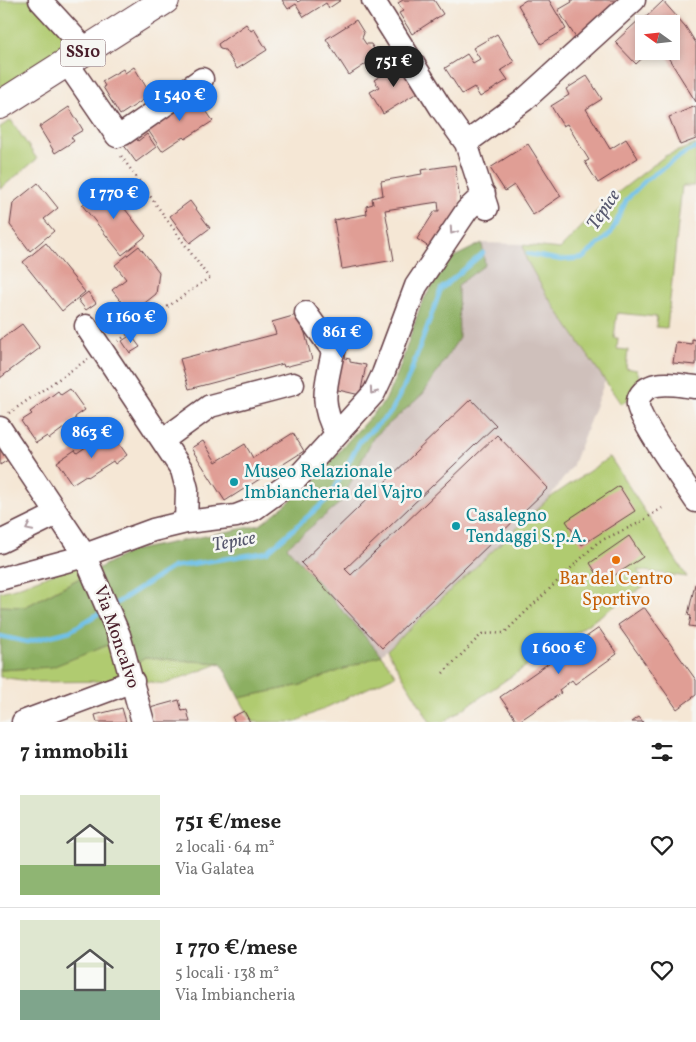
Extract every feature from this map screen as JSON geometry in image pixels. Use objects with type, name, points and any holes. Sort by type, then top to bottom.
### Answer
[{"type":"main road","name":"SS10","points":[[0,105],[165,0]]},
{"type":"street","points":[[40,0],[77,57],[117,136],[123,134],[202,79]]},
{"type":"street","points":[[0,579],[86,559],[152,530],[186,522],[236,516],[254,509],[297,478],[374,393],[384,374],[416,286],[467,210],[486,201],[466,143],[441,108],[373,0]]},
{"type":"street","points":[[466,143],[523,101],[634,0]]},
{"type":"street","points":[[306,314],[333,351],[324,403],[327,417],[336,433]]},
{"type":"street","points":[[86,326],[182,470],[187,489],[186,522]]},
{"type":"street","points":[[163,440],[210,406],[293,384]]},
{"type":"street","points":[[696,387],[660,384],[650,386],[639,397],[638,406],[645,422],[696,501]]},
{"type":"street","name":"Via Moncalvo","points":[[4,421],[57,514],[86,559],[119,635],[143,722]]},
{"type":"street","points":[[0,542],[57,514]]},
{"type":"street","points":[[24,722],[132,681]]},
{"type":"path","points":[[4,421],[102,350],[130,333],[209,278],[117,151],[117,136]]},
{"type":"path","points":[[443,673],[482,634],[504,633],[598,542],[639,523],[662,508]]},
{"type":"shaded area","points":[[482,243],[523,244],[526,259],[546,294],[605,381],[572,467],[548,499],[381,655],[287,548],[341,502],[373,438],[423,394],[459,338],[458,285],[485,265]]},
{"type":"green space","points":[[0,0],[33,0],[73,45],[0,89]]},
{"type":"green space","points":[[11,120],[37,159],[0,189],[0,127]]},
{"type":"green space","points":[[696,144],[694,186],[682,186],[667,328],[656,327],[657,317],[617,313],[614,338],[618,338],[617,349],[628,350],[626,368],[637,370],[641,382],[629,399],[621,404],[546,294],[526,259],[523,245],[560,249],[607,201],[665,156]]},
{"type":"green space","points":[[482,243],[485,265],[458,285],[459,338],[423,394],[373,438],[341,502],[287,547],[381,655],[301,685],[239,698],[221,663],[145,658],[137,663],[125,636],[52,667],[0,670],[0,606],[25,607],[131,551],[260,525],[313,483],[385,401],[399,370],[421,304],[448,260]]},
{"type":"green space","points":[[610,457],[687,577],[637,570],[647,584],[444,722],[430,722],[387,650],[548,499]]},
{"type":"green space","points":[[81,563],[87,574],[25,607],[0,606],[0,592]]},
{"type":"green space","points":[[112,642],[121,681],[37,682],[0,677],[0,670],[49,667]]},
{"type":"green space","points":[[381,655],[396,675],[295,722],[253,722],[239,698],[301,685]]},
{"type":"green space","points":[[145,658],[221,663],[165,684],[144,681],[137,663]]},
{"type":"building","points":[[282,0],[296,0],[298,2],[301,0],[341,0],[329,8],[326,3],[304,17],[296,4],[288,9]]},
{"type":"building","points":[[403,0],[434,0],[443,14],[412,34],[399,13],[403,11],[398,3]]},
{"type":"building","points":[[526,0],[549,0],[566,29],[541,44],[518,5]]},
{"type":"building","points":[[571,0],[622,0],[578,41],[558,10],[572,2]]},
{"type":"building","points":[[663,1],[675,15],[648,15]]},
{"type":"building","points":[[356,20],[364,33],[362,38],[366,44],[371,44],[378,56],[349,75],[326,39]]},
{"type":"building","points":[[680,20],[696,43],[696,102],[670,60],[680,60]]},
{"type":"building","points":[[246,24],[251,31],[254,29],[267,50],[237,69],[225,50],[220,49],[218,44]]},
{"type":"building","points":[[635,24],[635,60],[640,60],[636,64],[615,42]]},
{"type":"building","points":[[497,34],[514,62],[501,70],[508,80],[480,97],[474,87],[462,94],[445,68],[467,54],[473,63],[480,59],[473,48]]},
{"type":"building","points":[[403,62],[420,91],[383,114],[370,92],[379,87],[374,80]]},
{"type":"building","points":[[134,67],[151,95],[120,115],[103,87],[105,86],[102,81],[123,69],[125,73]]},
{"type":"building","points":[[587,76],[602,99],[586,109],[610,149],[626,139],[638,158],[598,183],[585,162],[589,160],[567,124],[563,126],[551,106],[569,95],[566,89]]},
{"type":"building","points":[[193,91],[213,121],[162,151],[146,127]]},
{"type":"building","points":[[696,106],[696,139],[680,145],[669,117]]},
{"type":"building","points":[[69,107],[83,130],[71,137],[74,141],[55,153],[39,127]]},
{"type":"building","points":[[147,134],[156,147],[136,162],[123,144],[135,136],[138,141]]},
{"type":"building","points":[[528,144],[561,196],[533,215],[514,185],[505,191],[490,168]]},
{"type":"building","points":[[455,165],[461,208],[433,250],[417,239],[435,211],[439,211],[438,202],[385,210],[394,260],[342,269],[334,220],[367,214],[366,206],[373,204],[372,198],[383,195],[381,181],[422,174],[421,170]]},
{"type":"building","points":[[38,183],[58,208],[44,219],[54,231],[30,251],[10,225],[13,203]]},
{"type":"building","points":[[107,186],[146,236],[122,255],[82,205]]},
{"type":"building","points":[[190,201],[210,228],[190,243],[170,216]]},
{"type":"building","points":[[46,243],[85,292],[62,311],[23,262]]},
{"type":"building","points":[[139,246],[159,272],[156,294],[131,314],[112,290],[126,279],[115,265]]},
{"type":"building","points":[[88,292],[96,303],[86,310],[78,300]]},
{"type":"building","points":[[300,314],[312,360],[284,367],[283,364],[189,389],[180,359],[276,334],[272,322]]},
{"type":"building","points":[[320,321],[352,328],[345,358],[350,359],[350,362],[366,365],[360,395],[334,389]]},
{"type":"building","points":[[22,324],[40,348],[0,378],[0,340]]},
{"type":"building","points":[[131,335],[140,347],[130,353],[122,341]]},
{"type":"building","points":[[692,339],[696,340],[696,365],[673,363],[676,342],[692,344]]},
{"type":"building","points":[[70,389],[85,410],[49,439],[47,436],[36,443],[21,421],[58,391],[61,395]]},
{"type":"building","name":"Casalegno Tendaggi S.p.A.","points":[[471,399],[496,425],[345,569],[351,575],[497,435],[548,488],[382,648],[301,563]]},
{"type":"building","name":"Museo Relazionale Imbiancheria del Vajro","points":[[293,433],[304,451],[225,501],[191,448],[203,441],[216,462],[245,444],[253,458]]},
{"type":"building","points":[[112,434],[127,455],[115,464],[113,461],[88,477],[86,475],[72,484],[57,462],[75,450],[77,453],[96,440],[99,443]]},
{"type":"building","points":[[0,447],[8,460],[0,465]]},
{"type":"building","points":[[619,486],[635,511],[582,545],[566,521]]},
{"type":"building","name":"Bar del Centro Sportivo","points":[[629,536],[643,557],[603,583],[590,563]]},
{"type":"building","points":[[695,584],[696,627],[689,626],[691,616],[688,615]]},
{"type":"building","points":[[644,607],[696,680],[696,695],[677,709],[618,625]]},
{"type":"building","points":[[599,628],[617,654],[575,684],[572,680],[559,690],[561,693],[518,722],[500,697]]},
{"type":"building","points":[[179,700],[182,711],[187,710],[190,722],[154,722],[150,708]]},
{"type":"building","points":[[122,708],[126,722],[97,722],[95,715]]},
{"type":"building","points":[[244,711],[250,722],[235,722],[232,717]]},
{"type":"building","points":[[639,717],[643,722],[632,722]]},
{"type":"waterway","name":"Tepice","points":[[528,254],[561,260],[583,258],[611,233],[627,199],[647,179],[685,153],[696,148]]},
{"type":"waterway","name":"Tepice","points":[[112,606],[173,567],[267,552],[330,497],[360,441],[391,412],[408,379],[441,289],[483,253]]},
{"type":"waterway","name":"Tepice","points":[[0,636],[27,642],[70,631],[101,612]]},
{"type":"place","name":"Museo Relazionale Imbiancheria del Vajro","points":[[234,482]]},
{"type":"place","name":"Casalegno Tendaggi S.p.A.","points":[[456,526]]},
{"type":"place","name":"Bar del Centro Sportivo","points":[[616,560]]}]
